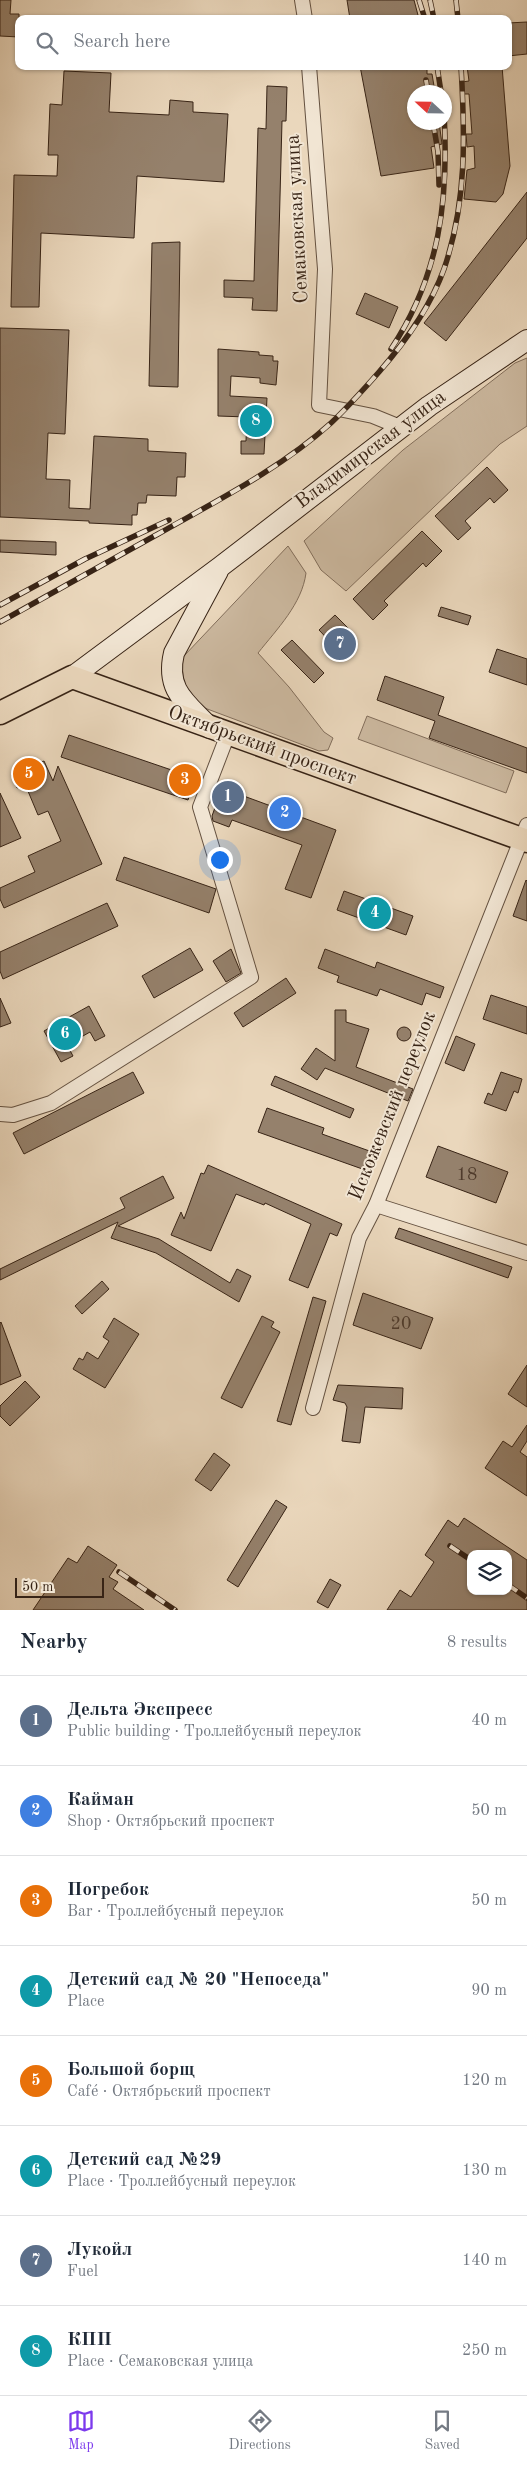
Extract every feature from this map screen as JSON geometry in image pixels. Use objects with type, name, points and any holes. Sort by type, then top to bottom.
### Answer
[{"type":"main road","name":"Владимирская улица","points":[[72,677],[220,567],[400,427],[456,386],[527,340]]},
{"type":"main road","name":"Владимирская улица","points":[[219,731],[178,693],[171,678],[171,667],[174,654],[220,567]]},
{"type":"main road","points":[[0,713],[72,677]]},
{"type":"main road","name":"Октябрьский проспект","points":[[72,677],[219,731],[525,835]]},
{"type":"street","points":[[302,0],[304,15]]},
{"type":"street","name":"Семаковская улица","points":[[308,70],[325,269],[319,405],[373,416],[400,427]]},
{"type":"street","points":[[0,1114],[13,1115],[52,1103],[251,977],[200,808],[219,731]]},
{"type":"street","name":"Искожевский переулок","points":[[313,1408],[359,1238],[376,1205],[525,835]]},
{"type":"street","points":[[376,1205],[527,1253]]},
{"type":"shaded area","points":[[527,358],[527,426],[500,444],[346,591],[321,570],[304,541],[403,450],[515,363]]},
{"type":"shaded area","points":[[288,546],[306,573],[304,584],[288,616],[258,653],[289,687],[324,732],[333,738],[328,750],[319,751],[202,707],[182,689],[179,667],[183,657]]},
{"type":"shaded area","points":[[367,716],[514,771],[506,793],[358,739]]},
{"type":"building","points":[[0,0],[11,0],[10,14],[19,14],[15,15],[15,37],[0,36]]},
{"type":"building","points":[[347,0],[414,0],[418,15],[349,15]]},
{"type":"building","points":[[527,22],[527,54],[512,56],[512,23]]},
{"type":"building","points":[[361,70],[427,70],[427,74],[432,74],[434,85],[407,85],[407,130],[440,130],[442,144],[431,147],[434,168],[381,176]]},
{"type":"building","points":[[468,70],[502,70],[510,166],[503,194],[496,202],[464,199],[467,170],[475,168],[474,146],[467,147],[466,134],[472,134],[469,94],[463,94],[462,82],[469,81]]},
{"type":"building","points":[[64,71],[111,73],[109,112],[169,115],[170,100],[193,102],[193,112],[228,114],[224,182],[137,176],[134,238],[41,233],[39,307],[11,307],[14,175],[57,176],[58,155],[48,155],[50,104],[62,105]]},
{"type":"building","points":[[267,86],[287,87],[286,121],[282,121],[277,311],[252,310],[253,298],[224,297],[224,280],[254,281],[258,128],[266,129]]},
{"type":"building","points":[[527,192],[527,238],[446,341],[424,323]]},
{"type":"building","points":[[180,242],[178,387],[149,386],[152,243]]},
{"type":"building","points":[[365,293],[398,307],[389,328],[356,314]]},
{"type":"building","points":[[0,328],[69,330],[65,434],[48,433],[46,479],[70,480],[69,508],[90,509],[94,436],[148,439],[148,451],[186,453],[185,477],[177,477],[176,496],[147,495],[146,503],[138,503],[137,515],[132,515],[132,525],[0,517]]},
{"type":"building","points":[[218,349],[259,352],[259,355],[273,356],[273,361],[278,361],[276,385],[260,383],[260,378],[231,376],[230,396],[267,398],[264,454],[241,454],[241,441],[246,441],[247,417],[218,416]]},
{"type":"building","points":[[487,467],[508,490],[494,503],[490,498],[465,521],[471,528],[458,540],[435,516]]},
{"type":"building","points":[[422,531],[442,551],[426,567],[423,563],[384,601],[388,605],[373,620],[353,599]]},
{"type":"building","points":[[0,540],[56,542],[56,555],[0,552]]},
{"type":"building","points":[[441,607],[471,616],[468,625],[438,616]]},
{"type":"building","points":[[335,615],[354,634],[338,650],[319,630]]},
{"type":"building","points":[[292,640],[324,673],[314,683],[281,650]]},
{"type":"building","points":[[497,649],[527,659],[527,685],[489,672]]},
{"type":"building","points":[[385,676],[444,697],[438,715],[527,748],[527,773],[429,738],[435,721],[377,700]]},
{"type":"building","points":[[69,735],[195,778],[188,800],[61,757]]},
{"type":"building","points":[[44,761],[53,781],[58,766],[102,864],[4,908],[0,899],[0,888],[35,872],[28,856],[61,841],[48,811],[38,815],[25,784],[17,788],[12,775]]},
{"type":"building","points":[[222,788],[336,830],[311,898],[285,889],[302,845],[232,820],[229,827],[213,821],[212,816]]},
{"type":"building","points":[[0,793],[21,838],[0,847]]},
{"type":"building","points":[[124,857],[216,889],[209,913],[116,880]]},
{"type":"building","points":[[527,881],[527,921],[513,916]]},
{"type":"building","points":[[344,891],[413,916],[406,935],[337,910]]},
{"type":"building","points":[[107,903],[118,926],[3,979],[0,971],[0,952]]},
{"type":"building","points":[[190,948],[203,970],[154,998],[142,976]]},
{"type":"building","points":[[231,949],[241,973],[226,982],[213,961]]},
{"type":"building","points":[[325,949],[375,968],[377,962],[444,987],[440,998],[426,993],[422,1005],[380,989],[377,996],[337,982],[339,976],[318,968]]},
{"type":"building","points":[[286,978],[296,993],[243,1027],[234,1013]]},
{"type":"building","points":[[491,995],[527,1007],[527,1034],[483,1019]]},
{"type":"building","points":[[0,998],[11,1023],[0,1027]]},
{"type":"building","points":[[89,1006],[105,1036],[95,1041],[90,1032],[67,1045],[73,1056],[61,1062],[44,1031]]},
{"type":"building","points":[[335,1010],[346,1010],[346,1022],[369,1029],[356,1067],[413,1089],[408,1101],[325,1068],[317,1080],[301,1069],[316,1048],[335,1061]]},
{"type":"building","points":[[404,1027],[409,1029],[411,1034],[409,1039],[404,1041],[399,1039],[397,1034],[399,1029]]},
{"type":"building","points":[[456,1036],[475,1044],[464,1071],[445,1063]]},
{"type":"building","points":[[133,1072],[144,1093],[24,1154],[13,1133]]},
{"type":"building","points":[[501,1072],[522,1079],[518,1093],[514,1091],[506,1111],[484,1103],[488,1093],[492,1095]]},
{"type":"building","points":[[275,1076],[354,1109],[350,1118],[271,1085]]},
{"type":"building","points":[[267,1108],[324,1128],[322,1134],[375,1153],[368,1171],[258,1132]]},
{"type":"building","points":[[438,1146],[508,1172],[496,1203],[426,1177]]},
{"type":"building","points":[[208,1165],[342,1224],[337,1236],[330,1233],[308,1288],[289,1280],[311,1224],[265,1203],[264,1205],[236,1194],[211,1251],[171,1235],[181,1212],[184,1219],[201,1173],[204,1174]]},
{"type":"building","points":[[163,1176],[174,1198],[118,1226],[159,1239],[230,1283],[237,1269],[251,1276],[239,1302],[156,1253],[111,1238],[118,1222],[0,1280],[0,1269],[125,1208],[120,1198]]},
{"type":"building","points":[[399,1228],[512,1267],[508,1278],[395,1238]]},
{"type":"building","points":[[102,1281],[109,1289],[82,1314],[75,1306]]},
{"type":"building","points":[[363,1293],[433,1318],[421,1349],[353,1325]]},
{"type":"building","points":[[313,1297],[326,1301],[291,1425],[277,1421]]},
{"type":"building","points":[[262,1316],[274,1322],[271,1327],[280,1332],[242,1408],[221,1398]]},
{"type":"building","points":[[114,1318],[139,1334],[105,1388],[73,1369],[79,1358],[83,1360],[87,1352],[98,1359],[109,1341],[103,1337]]},
{"type":"building","points":[[0,1323],[21,1376],[0,1385]]},
{"type":"building","points":[[527,1365],[527,1407],[508,1394]]},
{"type":"building","points":[[25,1381],[40,1397],[10,1426],[0,1416],[0,1406]]},
{"type":"building","points":[[338,1385],[403,1388],[402,1409],[365,1407],[360,1443],[342,1441],[347,1407],[345,1403],[333,1400]]},
{"type":"building","points":[[527,1425],[527,1441],[520,1452],[527,1457],[527,1496],[485,1468],[503,1441],[512,1447]]},
{"type":"building","points":[[214,1453],[230,1465],[211,1491],[195,1480]]},
{"type":"building","points":[[276,1500],[287,1507],[238,1587],[227,1580]]},
{"type":"building","points":[[464,1518],[512,1550],[527,1560],[527,1610],[387,1610],[400,1590],[411,1597],[434,1562],[425,1555],[448,1520],[458,1527]]},
{"type":"building","points":[[88,1546],[117,1565],[109,1577],[118,1582],[113,1589],[144,1610],[33,1610],[68,1558],[77,1563]]},
{"type":"building","points":[[330,1579],[341,1585],[328,1608],[317,1602]]},
{"type":"railway","points":[[419,0],[424,15]]},
{"type":"railway","points":[[430,0],[433,15]]},
{"type":"railway","points":[[456,0],[458,15]]},
{"type":"railway","points":[[438,70],[440,85]]},
{"type":"railway","points":[[0,622],[226,496],[291,455],[331,423],[389,360],[408,336],[432,297],[444,269],[451,244],[461,194],[463,168],[461,70]]},
{"type":"railway","points":[[426,80],[427,85]]},
{"type":"railway","points":[[434,130],[438,152],[439,185]]},
{"type":"railway","points":[[391,349],[408,321],[421,293],[438,236],[445,176],[445,130]]},
{"type":"railway","points":[[0,605],[85,559],[169,520]]},
{"type":"railway","points":[[450,1546],[467,1557]]},
{"type":"railway","points":[[119,1572],[175,1610]]},
{"type":"railway","points":[[512,1588],[527,1598]]},
{"type":"place","name":"КПП","points":[[256,421]]},
{"type":"place","name":"Лукойл","points":[[340,644]]},
{"type":"place","name":"Большой борщ","points":[[29,774]]},
{"type":"place","name":"Погребок","points":[[185,780]]},
{"type":"place","name":"Дельта Экспресс","points":[[228,797]]},
{"type":"place","name":"Кайман","points":[[285,813]]},
{"type":"place","name":"Детский сад № 20 \"Непоседа\"","points":[[375,913]]},
{"type":"place","name":"Детский сад №29","points":[[65,1034]]}]
